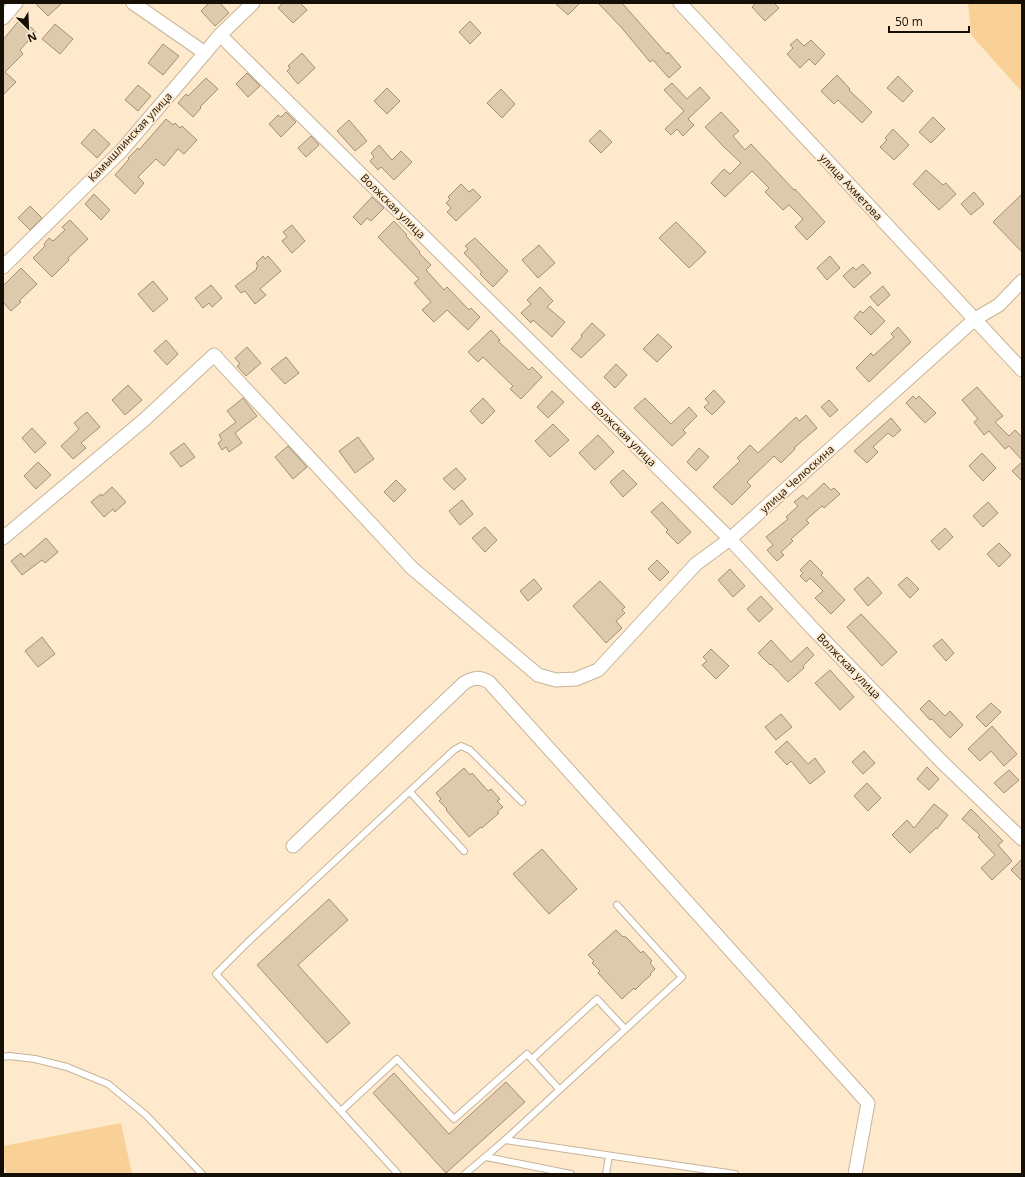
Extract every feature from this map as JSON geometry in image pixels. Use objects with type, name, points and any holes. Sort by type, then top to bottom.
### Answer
[{"type":"street","points":[[3,18],[16,3]]},
{"type":"street","points":[[133,3],[205,53]]},
{"type":"street","name":"Камышлинская улица","points":[[3,267],[122,150],[220,35],[253,3]]},
{"type":"street","name":"улица Ахметова","points":[[680,3],[1022,370]]},
{"type":"street","name":"Волжская улица","points":[[220,35],[730,539],[814,630],[942,762],[1022,839]]},
{"type":"street","name":"улица Челюскина","points":[[3,538],[144,420],[214,355],[412,568],[538,675],[556,680],[576,679],[598,670],[696,564],[730,539],[975,319],[999,305],[1022,281]]},
{"type":"street","points":[[293,846],[464,683],[472,678],[482,678],[489,682],[868,1103],[855,1174]]},
{"type":"lane","points":[[398,1174],[216,974],[248,942],[454,750],[461,746],[470,750],[522,802]]},
{"type":"lane","points":[[410,792],[464,851]]},
{"type":"lane","points":[[465,1174],[505,1140],[682,976],[616,905]]},
{"type":"lane","points":[[532,1059],[597,999],[625,1029]]},
{"type":"lane","points":[[341,1112],[397,1059],[454,1119],[527,1054],[559,1089]]},
{"type":"lane","points":[[3,1057],[9,1056],[35,1059],[60,1066],[108,1084],[146,1115],[202,1174]]},
{"type":"lane","points":[[505,1140],[735,1174]]},
{"type":"lane","points":[[606,1174],[610,1156]]},
{"type":"lane","points":[[486,1157],[571,1174]]},
{"type":"shaded area","points":[[968,3],[1022,3],[1022,92],[971,35]]},
{"type":"shaded area","points":[[121,1123],[132,1174],[6,1174],[3,1161],[3,1146]]},
{"type":"building","points":[[35,3],[62,3],[48,16]]},
{"type":"building","points":[[209,3],[220,3],[229,13],[215,26],[201,11]]},
{"type":"building","points":[[283,3],[300,3],[307,10],[293,23],[278,8]]},
{"type":"building","points":[[555,3],[580,3],[568,15]]},
{"type":"building","points":[[598,3],[622,3],[667,54],[668,52],[681,67],[669,78],[653,60],[650,62],[621,27]]},
{"type":"building","points":[[756,3],[774,3],[779,8],[765,21],[752,7]]},
{"type":"building","points":[[21,18],[36,32],[20,50],[23,54],[5,72],[16,82],[3,95],[3,40]]},
{"type":"building","points":[[470,21],[481,33],[470,44],[459,32]]},
{"type":"building","points":[[55,24],[73,39],[60,54],[42,39]]},
{"type":"building","points":[[797,39],[804,46],[811,40],[825,54],[815,65],[809,59],[800,68],[787,54],[793,48],[790,45]]},
{"type":"building","points":[[163,44],[179,56],[163,75],[148,63]]},
{"type":"building","points":[[302,53],[315,68],[298,84],[287,71],[290,68],[288,66]]},
{"type":"building","points":[[247,73],[260,86],[248,97],[236,84]]},
{"type":"building","points":[[837,75],[850,89],[849,90],[872,112],[862,123],[838,100],[834,104],[821,91]]},
{"type":"building","points":[[898,76],[913,91],[903,102],[887,88]]},
{"type":"building","points":[[206,78],[218,89],[200,107],[201,108],[193,117],[178,103],[186,94],[188,96]]},
{"type":"building","points":[[672,83],[687,99],[700,87],[710,98],[688,119],[694,125],[683,136],[677,129],[671,135],[665,129],[684,111],[664,90]]},
{"type":"building","points":[[138,85],[151,96],[138,111],[125,100]]},
{"type":"building","points":[[387,88],[400,101],[387,114],[374,101]]},
{"type":"building","points":[[501,89],[515,104],[502,118],[487,103]]},
{"type":"building","points":[[286,112],[296,122],[281,137],[269,124],[278,115],[281,117]]},
{"type":"building","points":[[721,112],[739,131],[733,136],[745,150],[751,144],[825,222],[807,240],[795,227],[803,219],[789,205],[783,210],[765,192],[769,188],[752,171],[725,197],[711,183],[724,169],[730,174],[741,163],[705,127]]},
{"type":"building","points":[[933,117],[945,129],[931,143],[919,132]]},
{"type":"building","points":[[166,119],[173,125],[175,123],[180,128],[182,126],[197,140],[184,154],[178,149],[164,166],[156,159],[138,177],[144,183],[135,194],[115,175],[129,159],[128,158],[138,148],[139,150]]},
{"type":"building","points":[[349,120],[367,141],[355,151],[337,131]]},
{"type":"building","points":[[94,129],[110,144],[97,158],[81,143]]},
{"type":"building","points":[[893,129],[909,145],[894,160],[880,147],[887,140],[885,138]]},
{"type":"building","points":[[600,130],[612,142],[601,153],[589,141]]},
{"type":"building","points":[[311,136],[319,145],[306,157],[298,148]]},
{"type":"building","points":[[379,145],[392,160],[401,151],[412,162],[394,180],[381,167],[378,170],[370,161],[374,157],[371,153]]},
{"type":"building","points":[[926,170],[943,185],[946,183],[956,194],[939,210],[913,184]]},
{"type":"building","points":[[461,184],[469,192],[473,189],[481,197],[456,221],[447,212],[451,208],[446,203],[450,199],[448,197]]},
{"type":"building","points":[[974,192],[984,204],[971,215],[961,204]]},
{"type":"building","points":[[94,194],[110,210],[101,220],[85,204]]},
{"type":"building","points":[[1022,194],[1022,252],[993,222]]},
{"type":"building","points":[[372,197],[384,208],[371,221],[367,218],[361,225],[353,217]]},
{"type":"building","points":[[30,206],[42,218],[30,230],[18,218]]},
{"type":"building","points":[[70,220],[88,239],[68,258],[69,260],[52,277],[33,258],[45,246],[44,244],[49,238],[53,241],[65,230],[62,227]]},
{"type":"building","points":[[394,221],[407,235],[406,236],[420,252],[419,253],[431,265],[426,270],[444,290],[447,287],[469,310],[471,308],[480,317],[468,330],[447,310],[434,322],[422,310],[431,302],[414,283],[419,279],[378,237]]},
{"type":"building","points":[[676,222],[706,252],[689,268],[659,238]]},
{"type":"building","points":[[292,225],[305,241],[292,253],[282,241],[287,237],[283,232]]},
{"type":"building","points":[[475,238],[508,271],[493,287],[480,274],[482,272],[464,253],[468,249],[465,246]]},
{"type":"building","points":[[539,245],[555,263],[538,278],[522,260]]},
{"type":"building","points":[[263,256],[265,259],[268,256],[281,271],[260,289],[266,295],[255,304],[245,291],[241,293],[235,286],[257,269],[256,268],[258,266],[256,263]]},
{"type":"building","points":[[830,256],[840,268],[827,280],[817,268]]},
{"type":"building","points":[[863,264],[871,273],[854,288],[843,276],[853,267],[856,270]]},
{"type":"building","points":[[21,268],[37,284],[11,311],[3,302],[3,286]]},
{"type":"building","points":[[153,281],[168,299],[153,312],[138,294]]},
{"type":"building","points":[[211,285],[222,298],[212,307],[209,303],[203,308],[195,298]]},
{"type":"building","points":[[883,286],[890,295],[878,306],[870,297]]},
{"type":"building","points":[[540,287],[553,301],[547,307],[565,322],[552,337],[533,320],[531,323],[521,313],[531,304],[527,300]]},
{"type":"building","points":[[870,306],[885,321],[871,335],[854,318],[860,311],[863,313]]},
{"type":"building","points":[[592,323],[605,335],[581,358],[571,349]]},
{"type":"building","points":[[898,327],[911,342],[869,382],[856,368],[871,353],[873,356],[894,337],[891,334]]},
{"type":"building","points":[[491,330],[500,340],[498,341],[529,370],[532,367],[542,377],[521,399],[510,389],[513,386],[483,357],[478,362],[468,352]]},
{"type":"building","points":[[658,334],[672,347],[657,362],[643,349]]},
{"type":"building","points":[[166,340],[178,354],[167,365],[154,351]]},
{"type":"building","points":[[247,347],[261,363],[246,376],[237,366],[240,364],[235,358]]},
{"type":"building","points":[[286,357],[299,373],[285,384],[271,369]]},
{"type":"building","points":[[616,364],[627,375],[615,388],[604,377]]},
{"type":"building","points":[[128,385],[142,400],[125,415],[112,400]]},
{"type":"building","points":[[977,387],[1003,416],[995,422],[1009,436],[1015,430],[1022,437],[1022,460],[1009,446],[1005,449],[989,431],[984,435],[974,422],[978,419],[962,400]]},
{"type":"building","points":[[714,390],[725,402],[712,415],[704,407],[709,403],[705,399]]},
{"type":"building","points":[[552,391],[564,402],[548,418],[537,407]]},
{"type":"building","points":[[913,396],[916,399],[919,396],[936,413],[925,423],[906,403]]},
{"type":"building","points":[[243,398],[257,416],[235,433],[242,443],[229,452],[226,447],[222,450],[218,443],[222,440],[219,435],[236,422],[227,411]]},
{"type":"building","points":[[483,398],[495,411],[482,424],[470,411]]},
{"type":"building","points":[[645,398],[671,424],[689,407],[697,416],[683,430],[686,433],[672,446],[634,408]]},
{"type":"building","points":[[829,400],[838,410],[830,417],[821,407]]},
{"type":"building","points":[[87,412],[100,427],[81,443],[86,448],[73,459],[61,446],[79,429],[74,423]]},
{"type":"building","points":[[806,415],[817,428],[794,448],[795,449],[781,463],[774,456],[747,482],[751,486],[732,505],[713,487],[740,461],[737,458],[750,445],[758,453],[796,417],[799,421]]},
{"type":"building","points":[[891,418],[901,430],[893,437],[888,433],[873,447],[878,452],[867,463],[854,451]]},
{"type":"building","points":[[553,424],[569,440],[550,457],[535,441]]},
{"type":"building","points":[[32,428],[46,443],[35,453],[22,438]]},
{"type":"building","points":[[598,435],[614,452],[595,470],[579,453]]},
{"type":"building","points":[[358,437],[374,459],[355,473],[339,451]]},
{"type":"building","points":[[184,443],[195,457],[181,467],[170,453]]},
{"type":"building","points":[[288,446],[307,467],[293,479],[275,457]]},
{"type":"building","points":[[699,448],[709,457],[696,471],[687,462]]},
{"type":"building","points":[[982,453],[996,468],[983,481],[969,466]]},
{"type":"building","points":[[38,462],[51,475],[36,489],[24,476]]},
{"type":"building","points":[[1022,462],[1022,481],[1012,471]]},
{"type":"building","points":[[456,468],[466,479],[454,490],[443,479]]},
{"type":"building","points":[[623,470],[637,484],[623,497],[610,482]]},
{"type":"building","points":[[396,480],[406,490],[394,502],[384,492]]},
{"type":"building","points":[[824,483],[831,490],[834,488],[840,494],[824,508],[822,506],[806,520],[809,523],[791,539],[793,541],[781,552],[784,555],[777,561],[767,550],[773,545],[766,537],[788,519],[786,517],[798,506],[794,502],[803,495],[807,499]]},
{"type":"building","points":[[112,487],[126,502],[115,512],[113,509],[104,517],[91,502],[101,494],[102,496]]},
{"type":"building","points":[[462,500],[473,514],[460,525],[449,511]]},
{"type":"building","points":[[662,502],[691,532],[678,544],[666,532],[668,530],[651,512]]},
{"type":"building","points":[[988,502],[998,513],[983,527],[973,516]]},
{"type":"building","points":[[485,527],[497,540],[485,552],[472,538]]},
{"type":"building","points":[[945,528],[953,537],[939,550],[931,541]]},
{"type":"building","points":[[46,538],[58,552],[45,563],[42,560],[22,575],[11,561],[21,553],[24,557]]},
{"type":"building","points":[[999,543],[1011,555],[999,567],[987,554]]},
{"type":"building","points":[[657,560],[669,572],[660,581],[648,569]]},
{"type":"building","points":[[810,560],[823,573],[821,575],[845,600],[831,614],[815,598],[823,591],[810,578],[806,582],[800,576],[803,573],[800,570]]},
{"type":"building","points":[[730,569],[745,586],[733,597],[718,580]]},
{"type":"building","points":[[868,577],[882,593],[868,606],[854,589]]},
{"type":"building","points":[[907,577],[919,589],[910,598],[898,585]]},
{"type":"building","points":[[534,579],[542,589],[528,601],[520,591]]},
{"type":"building","points":[[600,581],[625,607],[622,610],[625,613],[616,621],[622,628],[606,643],[573,606]]},
{"type":"building","points":[[761,596],[773,609],[759,622],[747,609]]},
{"type":"building","points":[[861,614],[897,652],[882,666],[847,627]]},
{"type":"building","points":[[42,637],[55,654],[38,667],[25,651]]},
{"type":"building","points":[[942,639],[954,653],[946,661],[933,646]]},
{"type":"building","points":[[771,640],[791,662],[807,647],[814,655],[803,666],[804,668],[788,682],[758,653]]},
{"type":"building","points":[[711,649],[729,666],[716,679],[702,665],[707,661],[703,657]]},
{"type":"building","points":[[830,670],[854,697],[840,710],[815,683]]},
{"type":"building","points":[[929,700],[945,716],[950,711],[963,725],[950,738],[920,709]]},
{"type":"building","points":[[991,703],[1001,712],[986,727],[976,717]]},
{"type":"building","points":[[781,714],[792,727],[776,740],[765,727]]},
{"type":"building","points":[[992,726],[1017,754],[1004,766],[991,751],[980,761],[968,749]]},
{"type":"building","points":[[787,741],[808,764],[815,758],[825,772],[810,784],[791,761],[787,765],[775,752]]},
{"type":"building","points":[[864,751],[875,763],[863,774],[852,762]]},
{"type":"building","points":[[927,767],[939,779],[929,790],[917,779]]},
{"type":"building","points":[[464,768],[470,775],[472,773],[488,791],[491,789],[500,799],[497,801],[503,807],[497,812],[499,813],[482,828],[481,827],[469,837],[439,801],[441,799],[436,793]]},
{"type":"building","points":[[1009,770],[1019,780],[1004,793],[994,783]]},
{"type":"building","points":[[867,783],[881,798],[868,811],[854,796]]},
{"type":"building","points":[[934,804],[948,815],[937,829],[936,828],[910,853],[892,835],[907,820],[914,828]]},
{"type":"building","points":[[971,809],[1003,841],[998,845],[1012,861],[992,880],[981,868],[995,855],[978,837],[980,835],[962,819]]},
{"type":"building","points":[[542,849],[577,889],[549,914],[513,874]]},
{"type":"building","points":[[1022,859],[1022,881],[1011,870]]},
{"type":"building","points":[[329,899],[348,920],[298,965],[350,1023],[327,1043],[257,965]]},
{"type":"building","points":[[616,930],[623,937],[624,936],[627,938],[641,953],[643,951],[652,961],[650,963],[655,969],[650,974],[651,975],[635,990],[634,988],[622,999],[598,973],[600,971],[592,963],[594,961],[588,955]]},
{"type":"building","points":[[394,1073],[449,1134],[506,1082],[525,1102],[446,1173],[373,1093]]}]
